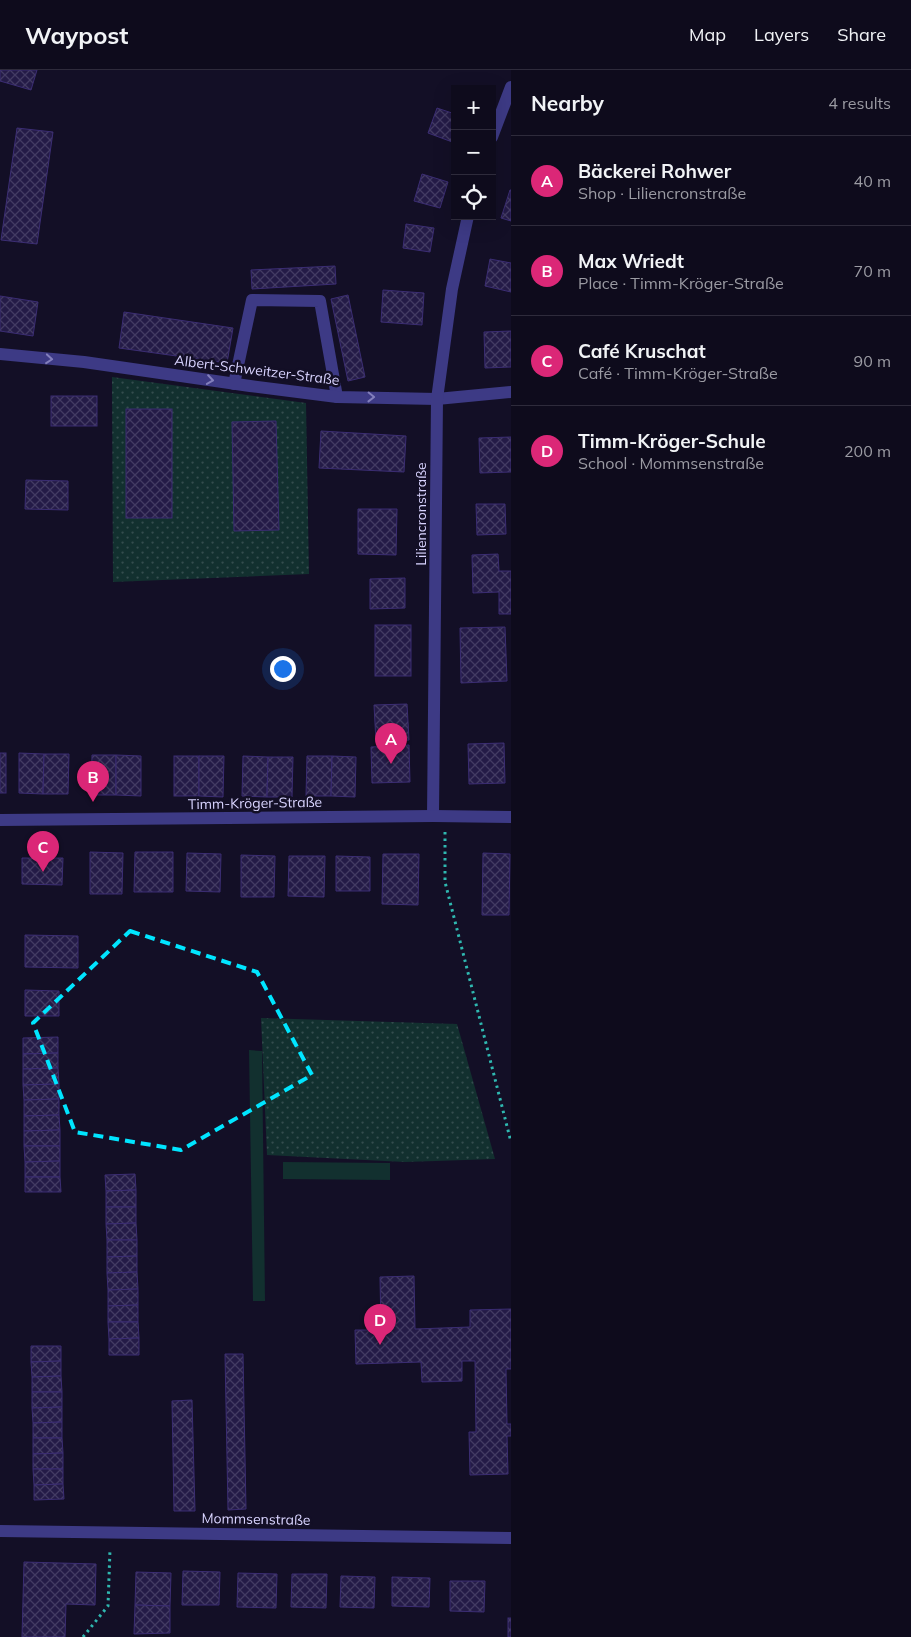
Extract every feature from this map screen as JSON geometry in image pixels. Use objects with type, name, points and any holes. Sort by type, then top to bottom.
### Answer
[{"type":"street","points":[[495,130],[511,87]]},
{"type":"street","name":"Liliencronstraße","points":[[439,816],[436,399],[452,289],[467,220]]},
{"type":"street","points":[[234,384],[252,300],[320,301],[336,397]]},
{"type":"street","name":"Albert-Schweitzer-Straße","points":[[0,354],[84,362],[336,397],[436,399],[511,392]]},
{"type":"street","name":"Timm-Kröger-Straße","points":[[0,820],[511,817]]},
{"type":"street","name":"Mommsenstraße","points":[[0,1530],[511,1538]]},
{"type":"path","points":[[439,816],[444,840],[445,882],[511,1142]]},
{"type":"path","points":[[83,1637],[108,1606],[111,1532]]},
{"type":"highlighted area","points":[[130,931],[257,972],[312,1075],[181,1150],[75,1132],[33,1023]]},
{"type":"green space","points":[[112,377],[306,403],[309,574],[113,582]]},
{"type":"green space","points":[[261,1018],[457,1024],[495,1159],[405,1162],[267,1155]]},
{"type":"green space","points":[[249,1050],[262,1051],[265,1301],[253,1301]]},
{"type":"green space","points":[[283,1162],[390,1163],[390,1180],[283,1179]]},
{"type":"building","points":[[0,70],[37,70],[31,90],[0,81]]},
{"type":"building","points":[[437,108],[451,113],[451,142],[428,133]]},
{"type":"building","points":[[17,128],[53,132],[37,244],[1,240]]},
{"type":"building","points":[[422,174],[448,182],[440,208],[414,201]]},
{"type":"building","points":[[511,190],[511,221],[501,218]]},
{"type":"building","points":[[406,224],[434,228],[430,252],[403,248]]},
{"type":"building","points":[[490,259],[511,263],[511,292],[485,286]]},
{"type":"building","points":[[335,266],[336,284],[252,289],[251,270]]},
{"type":"building","points":[[383,290],[424,293],[422,325],[381,322]]},
{"type":"building","points":[[348,295],[365,377],[348,381],[331,299]]},
{"type":"building","points":[[0,296],[38,302],[33,336],[0,331]]},
{"type":"building","points":[[124,312],[233,328],[227,363],[119,348]]},
{"type":"building","points":[[511,331],[511,367],[485,368],[484,332]]},
{"type":"building","points":[[51,396],[97,396],[97,426],[51,426]]},
{"type":"building","points":[[126,409],[172,409],[172,518],[126,518]]},
{"type":"building","points":[[276,421],[279,530],[234,531],[232,422]]},
{"type":"building","points":[[321,431],[406,436],[404,472],[319,468]]},
{"type":"building","points":[[511,437],[511,472],[480,473],[479,438]]},
{"type":"building","points":[[26,480],[68,481],[68,510],[25,509]]},
{"type":"building","points":[[476,504],[505,504],[506,534],[477,535]]},
{"type":"building","points":[[358,509],[397,509],[396,555],[358,554]]},
{"type":"building","points":[[498,554],[499,571],[511,571],[511,614],[499,614],[499,592],[473,593],[472,555]]},
{"type":"building","points":[[405,578],[405,608],[370,609],[370,579]]},
{"type":"building","points":[[375,625],[411,625],[411,676],[375,676]]},
{"type":"building","points":[[505,627],[507,681],[461,683],[460,628]]},
{"type":"building","points":[[407,704],[409,740],[376,742],[374,705]]},
{"type":"building","points":[[504,743],[505,783],[469,784],[468,744]]},
{"type":"building","points":[[409,745],[410,782],[372,783],[371,747]]},
{"type":"building","points":[[0,753],[6,753],[6,793],[0,793]]},
{"type":"building","points":[[19,753],[44,754],[43,794],[19,793]]},
{"type":"building","points":[[44,754],[69,754],[68,794],[43,794]]},
{"type":"building","points":[[92,755],[116,755],[116,795],[91,795]]},
{"type":"building","points":[[116,755],[141,756],[141,796],[116,795]]},
{"type":"building","points":[[174,756],[199,756],[199,796],[174,796]]},
{"type":"building","points":[[199,756],[224,756],[223,797],[199,796]]},
{"type":"building","points":[[243,756],[268,757],[267,797],[242,796]]},
{"type":"building","points":[[307,756],[332,756],[331,796],[306,796]]},
{"type":"building","points":[[332,756],[356,757],[355,797],[331,796]]},
{"type":"building","points":[[268,757],[293,757],[292,797],[267,797]]},
{"type":"building","points":[[90,852],[123,853],[122,894],[90,894]]},
{"type":"building","points":[[135,852],[173,852],[173,892],[134,892]]},
{"type":"building","points":[[187,853],[221,854],[220,892],[186,891]]},
{"type":"building","points":[[483,853],[510,854],[509,915],[482,915]]},
{"type":"building","points":[[383,854],[419,854],[418,905],[382,904]]},
{"type":"building","points":[[241,855],[275,856],[274,897],[241,897]]},
{"type":"building","points":[[289,856],[325,856],[324,897],[288,896]]},
{"type":"building","points":[[336,856],[370,857],[370,891],[336,891]]},
{"type":"building","points":[[22,858],[63,858],[62,885],[22,884]]},
{"type":"building","points":[[25,935],[78,936],[78,968],[25,967]]},
{"type":"building","points":[[25,990],[59,991],[59,1016],[25,1016]]},
{"type":"building","points":[[58,1037],[58,1053],[23,1054],[23,1038]]},
{"type":"building","points":[[58,1053],[58,1068],[23,1069],[23,1054]]},
{"type":"building","points":[[58,1068],[59,1084],[23,1085],[23,1069]]},
{"type":"building","points":[[59,1084],[59,1099],[24,1100],[23,1085]]},
{"type":"building","points":[[59,1099],[59,1115],[24,1116],[24,1100]]},
{"type":"building","points":[[59,1115],[60,1130],[24,1131],[24,1116]]},
{"type":"building","points":[[60,1130],[60,1146],[24,1146],[24,1131]]},
{"type":"building","points":[[24,1146],[60,1146],[60,1161],[25,1162]]},
{"type":"building","points":[[60,1161],[60,1177],[25,1177],[25,1162]]},
{"type":"building","points":[[135,1174],[136,1190],[106,1191],[105,1175]]},
{"type":"building","points":[[25,1177],[60,1177],[61,1192],[25,1192]]},
{"type":"building","points":[[136,1190],[136,1207],[106,1207],[106,1191]]},
{"type":"building","points":[[106,1207],[136,1207],[136,1223],[106,1224]]},
{"type":"building","points":[[136,1223],[137,1240],[107,1240],[106,1224]]},
{"type":"building","points":[[107,1240],[137,1240],[137,1256],[107,1257]]},
{"type":"building","points":[[137,1256],[137,1272],[107,1273],[107,1257]]},
{"type":"building","points":[[137,1272],[138,1289],[108,1290],[107,1273]]},
{"type":"building","points":[[414,1276],[415,1329],[470,1327],[470,1310],[511,1309],[511,1369],[506,1369],[507,1424],[511,1424],[511,1436],[507,1436],[508,1474],[470,1475],[469,1432],[476,1432],[475,1361],[462,1361],[462,1381],[422,1382],[421,1362],[356,1364],[355,1330],[381,1330],[380,1277]]},
{"type":"building","points":[[138,1289],[138,1305],[108,1306],[108,1290]]},
{"type":"building","points":[[138,1305],[138,1322],[108,1322],[108,1306]]},
{"type":"building","points":[[108,1322],[138,1322],[139,1338],[109,1339]]},
{"type":"building","points":[[139,1338],[139,1355],[109,1355],[109,1339]]},
{"type":"building","points":[[31,1346],[61,1346],[61,1361],[31,1362]]},
{"type":"building","points":[[225,1354],[243,1354],[246,1509],[228,1510]]},
{"type":"building","points":[[61,1361],[61,1376],[32,1377],[31,1362]]},
{"type":"building","points":[[61,1376],[62,1392],[32,1392],[32,1377]]},
{"type":"building","points":[[32,1392],[62,1392],[62,1407],[32,1408]]},
{"type":"building","points":[[192,1400],[195,1511],[174,1511],[172,1401]]},
{"type":"building","points":[[62,1407],[62,1422],[33,1423],[32,1408]]},
{"type":"building","points":[[62,1422],[62,1438],[33,1438],[33,1423]]},
{"type":"building","points":[[33,1438],[62,1438],[63,1453],[33,1454]]},
{"type":"building","points":[[63,1453],[63,1469],[33,1469],[33,1454]]},
{"type":"building","points":[[33,1469],[63,1469],[63,1484],[34,1485]]},
{"type":"building","points":[[63,1484],[64,1499],[34,1500],[34,1485]]},
{"type":"building","points":[[24,1562],[96,1564],[95,1605],[66,1604],[65,1637],[22,1637]]},
{"type":"building","points":[[183,1571],[220,1572],[219,1605],[182,1605]]},
{"type":"building","points":[[136,1572],[171,1573],[170,1606],[135,1605]]},
{"type":"building","points":[[238,1573],[277,1574],[276,1608],[237,1607]]},
{"type":"building","points":[[292,1574],[327,1574],[326,1608],[291,1607]]},
{"type":"building","points":[[341,1576],[375,1577],[374,1608],[340,1607]]},
{"type":"building","points":[[392,1577],[430,1578],[429,1607],[392,1606]]},
{"type":"building","points":[[450,1581],[485,1581],[484,1612],[450,1611]]},
{"type":"building","points":[[135,1605],[170,1606],[170,1633],[134,1634]]},
{"type":"building","points":[[508,1618],[511,1618],[511,1637],[508,1637]]},
{"type":"place","name":"Bäckerei Rohwer","points":[[391,764]]},
{"type":"place","name":"Max Wriedt","points":[[93,802]]},
{"type":"place","name":"Café Kruschat","points":[[43,872]]},
{"type":"place","name":"Timm-Kröger-Schule","points":[[380,1345]]}]
